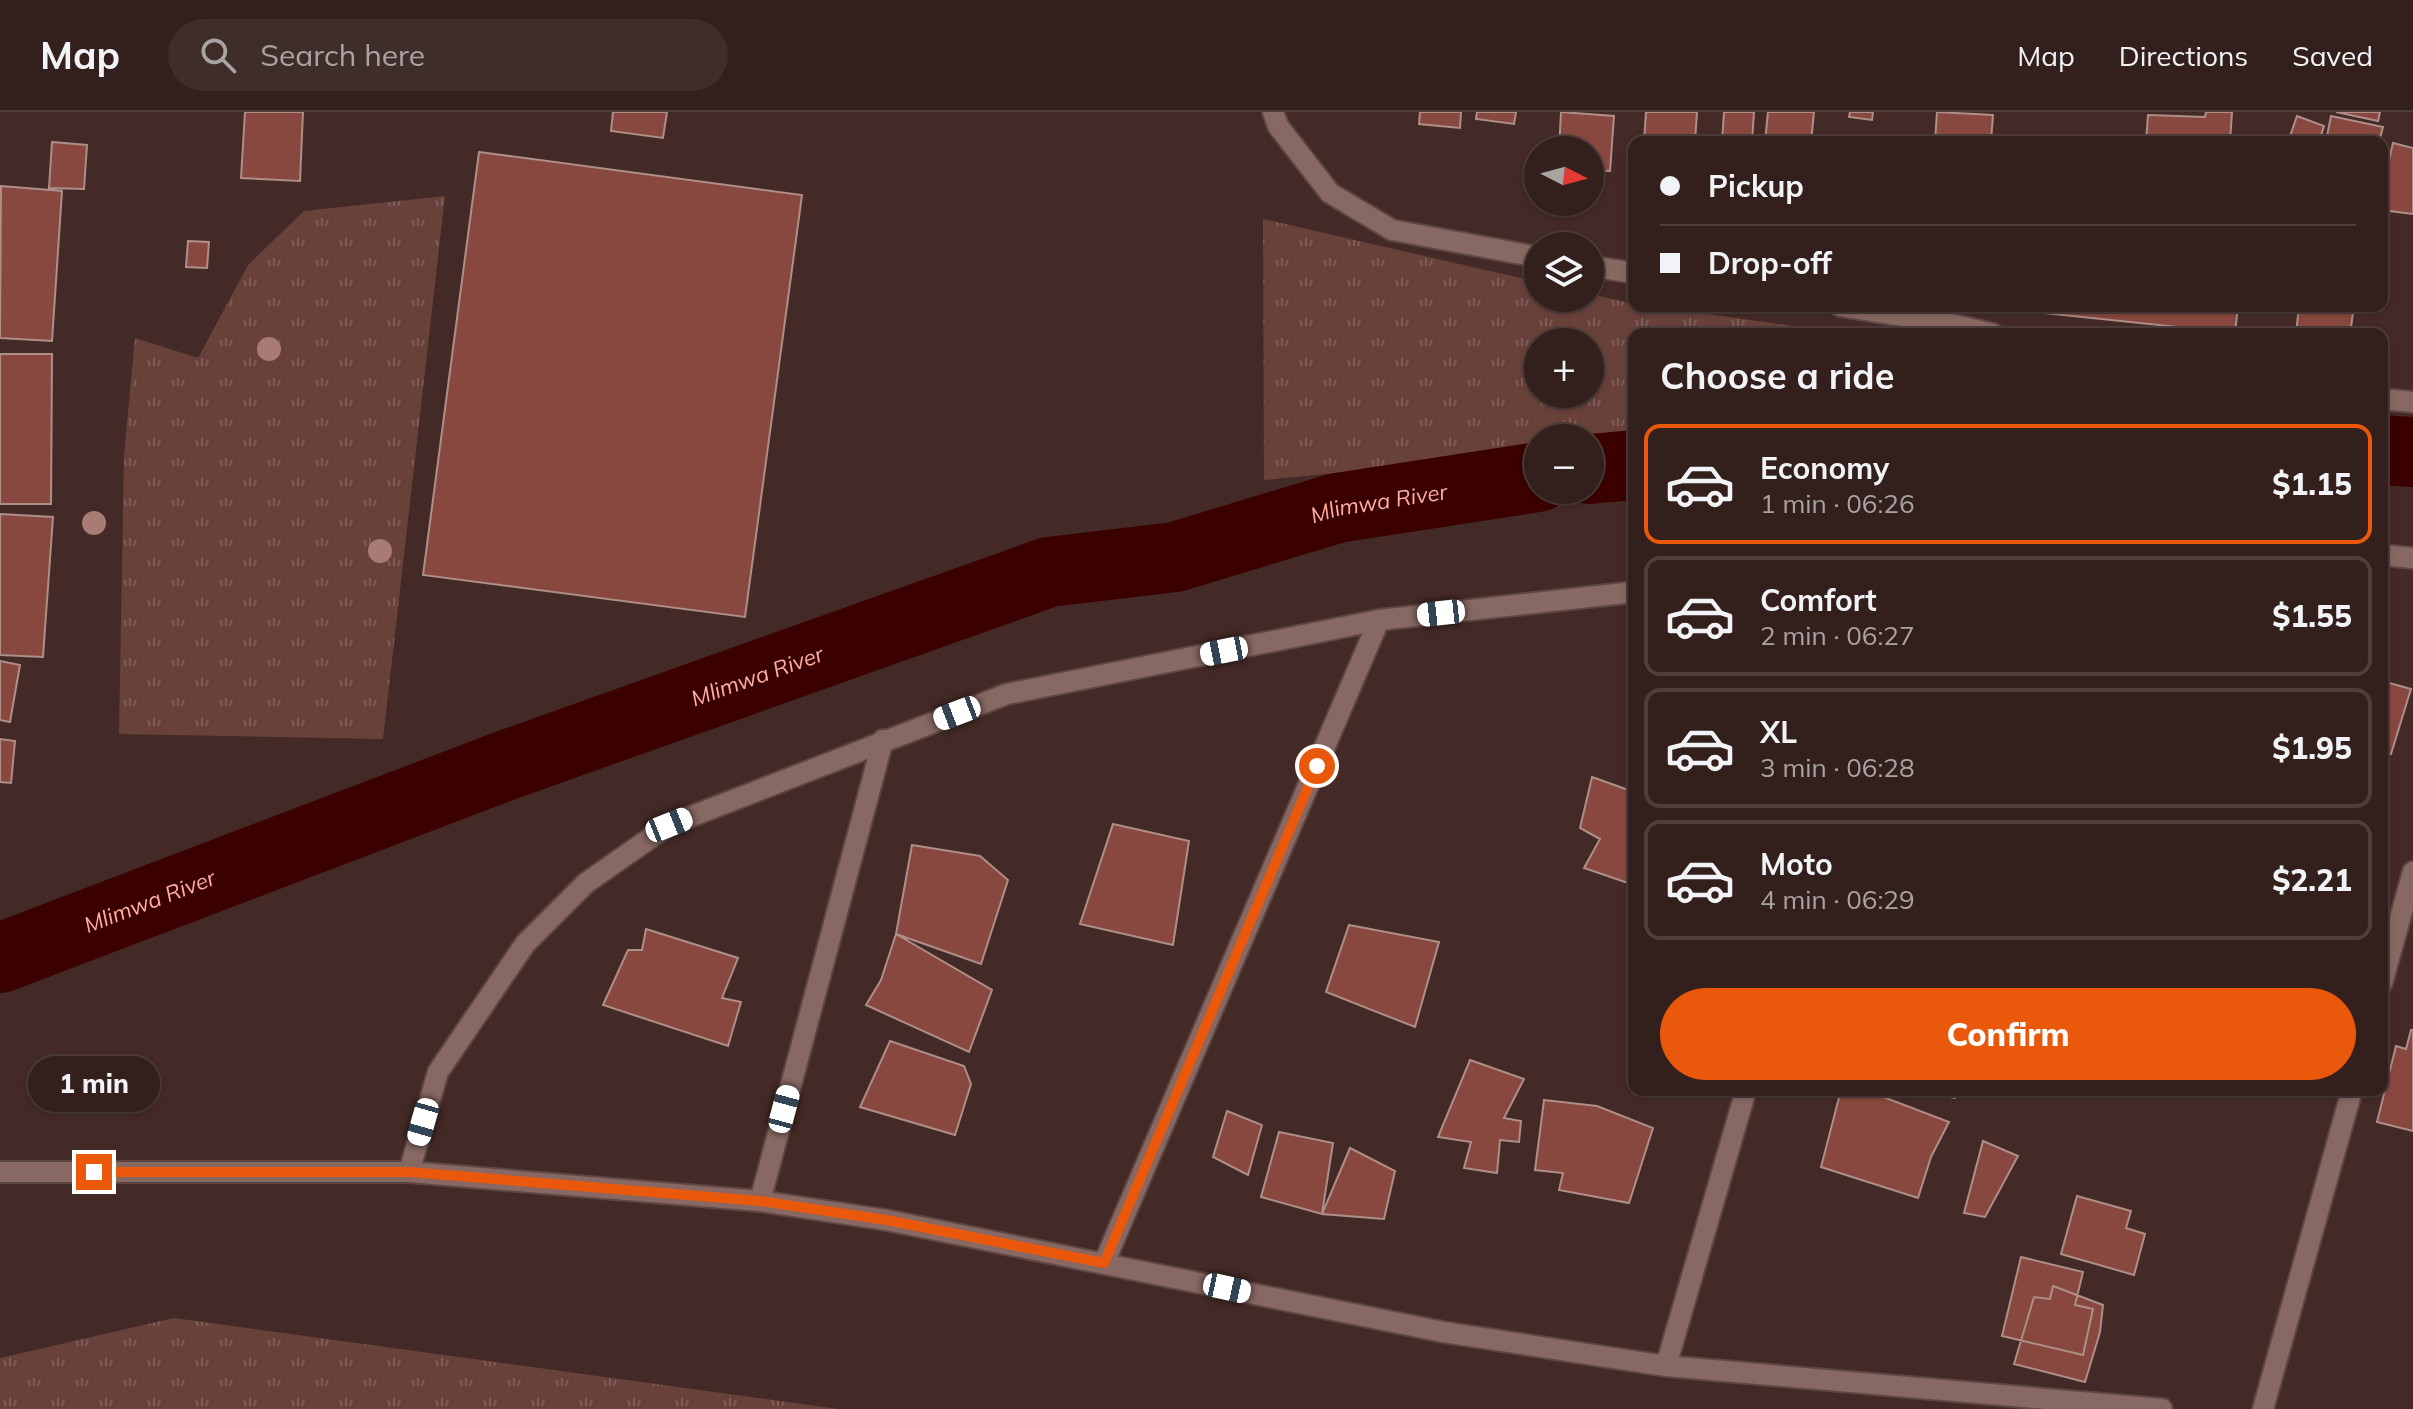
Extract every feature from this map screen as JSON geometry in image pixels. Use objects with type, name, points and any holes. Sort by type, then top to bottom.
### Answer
[{"type":"street","points":[[1273,112],[1278,126],[1330,193],[1392,230],[1524,254]]},
{"type":"street","points":[[1604,268],[1628,272]]},
{"type":"street","points":[[1877,312],[1968,328]]},
{"type":"street","points":[[2388,400],[2413,402]]},
{"type":"street","points":[[2388,556],[2413,558]]},
{"type":"street","points":[[409,1172],[438,1072],[525,944],[586,883],[669,825],[1007,694],[1379,620],[1628,593]]},
{"type":"street","points":[[1104,1263],[1379,620]]},
{"type":"street","points":[[760,1201],[883,740]]},
{"type":"street","points":[[2388,962],[2413,872]]},
{"type":"street","points":[[1666,1366],[1744,1096]]},
{"type":"street","points":[[2263,1409],[2350,1096]]},
{"type":"street","points":[[0,1172],[409,1172],[760,1201],[886,1220],[1443,1332],[1666,1366],[2162,1409]]},
{"type":"green space","points":[[445,196],[383,739],[119,734],[124,456],[135,338],[198,358],[248,265],[304,211]]},
{"type":"green space","points":[[1263,219],[1524,279],[1524,312],[1604,312],[1604,297],[1628,303],[1628,312],[1693,312],[1806,328],[1628,328],[1628,445],[1604,447],[1604,424],[1524,424],[1524,454],[1264,480]]},
{"type":"green space","points":[[174,1318],[838,1409],[0,1409],[0,1358]]},
{"type":"building","points":[[245,112],[303,112],[300,181],[241,178]]},
{"type":"building","points":[[613,112],[667,112],[663,138],[611,131]]},
{"type":"building","points":[[1420,112],[1461,112],[1460,128],[1419,124]]},
{"type":"building","points":[[1477,112],[1516,112],[1514,124],[1476,119]]},
{"type":"building","points":[[1561,112],[1614,116],[1610,171],[1604,171],[1604,136],[1560,136]]},
{"type":"building","points":[[1646,112],[1697,112],[1695,136],[1644,136]]},
{"type":"building","points":[[1724,112],[1754,112],[1752,136],[1722,136]]},
{"type":"building","points":[[1768,112],[1814,112],[1812,136],[1766,136]]},
{"type":"building","points":[[1850,112],[1873,112],[1872,120],[1849,117]]},
{"type":"building","points":[[1937,112],[1993,115],[1991,136],[1935,136]]},
{"type":"building","points":[[2206,112],[2232,112],[2230,136],[2146,136],[2148,115],[2205,117]]},
{"type":"building","points":[[2336,112],[2380,112],[2378,121]]},
{"type":"building","points":[[2297,116],[2324,126],[2321,136],[2290,136]]},
{"type":"building","points":[[2331,116],[2383,127],[2381,136],[2327,136]]},
{"type":"building","points":[[52,142],[87,145],[84,189],[49,188]]},
{"type":"building","points":[[2393,143],[2413,148],[2413,214],[2388,211],[2388,164]]},
{"type":"building","points":[[479,152],[802,195],[745,617],[423,575]]},
{"type":"building","points":[[1,186],[62,191],[52,341],[0,338]]},
{"type":"building","points":[[188,241],[209,242],[207,268],[186,267]]},
{"type":"building","points":[[2034,312],[2237,312],[2236,328],[2187,328]]},
{"type":"building","points":[[2298,312],[2353,312],[2351,328],[2297,328]]},
{"type":"building","points":[[0,354],[52,354],[51,504],[0,504]]},
{"type":"building","points":[[0,514],[53,517],[43,657],[0,655]]},
{"type":"building","points":[[0,661],[20,665],[10,722],[0,720]]},
{"type":"building","points":[[2388,683],[2411,689],[2391,754],[2388,753]]},
{"type":"building","points":[[0,739],[15,741],[11,783],[0,782]]},
{"type":"building","points":[[1592,777],[1628,790],[1628,883],[1584,868],[1600,839],[1580,828]]},
{"type":"building","points":[[1113,824],[1189,841],[1173,945],[1080,924]]},
{"type":"building","points":[[912,845],[980,856],[1008,880],[981,964],[896,934]]},
{"type":"building","points":[[1349,925],[1439,942],[1415,1027],[1326,992]]},
{"type":"building","points":[[646,929],[738,958],[722,998],[741,1002],[728,1046],[603,1005],[628,950],[642,950]]},
{"type":"building","points":[[896,934],[992,990],[969,1052],[866,1005],[881,980]]},
{"type":"building","points":[[2413,1030],[2413,1131],[2377,1122],[2384,1096],[2388,1096],[2388,1078],[2396,1046],[2406,1049]]},
{"type":"building","points":[[890,1041],[964,1066],[971,1084],[955,1135],[860,1107]]},
{"type":"building","points":[[1470,1060],[1524,1079],[1504,1118],[1521,1121],[1519,1142],[1500,1140],[1497,1173],[1464,1168],[1471,1142],[1438,1137]]},
{"type":"building","points":[[1839,1096],[1881,1096],[1949,1122],[1931,1157],[1918,1198],[1821,1167]]},
{"type":"building","points":[[1544,1100],[1597,1106],[1653,1128],[1629,1203],[1559,1190],[1563,1173],[1535,1170]]},
{"type":"building","points":[[1227,1111],[1262,1125],[1248,1175],[1213,1157]]},
{"type":"building","points":[[1279,1132],[1333,1143],[1322,1214],[1261,1197]]},
{"type":"building","points":[[1983,1141],[2018,1156],[1985,1217],[1964,1213]]},
{"type":"building","points":[[1350,1148],[1395,1171],[1384,1219],[1322,1214]]},
{"type":"building","points":[[2077,1196],[2131,1211],[2126,1228],[2145,1234],[2134,1275],[2061,1254]]},
{"type":"building","points":[[2021,1257],[2083,1272],[2075,1305],[2093,1309],[2083,1355],[2002,1336]]},
{"type":"building","points":[[2053,1286],[2103,1305],[2100,1332],[2085,1382],[2014,1364],[2034,1297],[2050,1299]]},
{"type":"waterway","name":"Mlimwa River","points":[[2388,450],[2413,452]]},
{"type":"waterway","name":"Mlimwa River","points":[[1604,468],[1628,466]]},
{"type":"waterway","name":"Mlimwa River","points":[[0,958],[507,765],[1049,572],[1175,557],[1337,508],[1524,479]]},
{"type":"route","points":[[94,1172],[409,1172],[760,1201],[886,1220],[1104,1263],[1317,766]]}]
